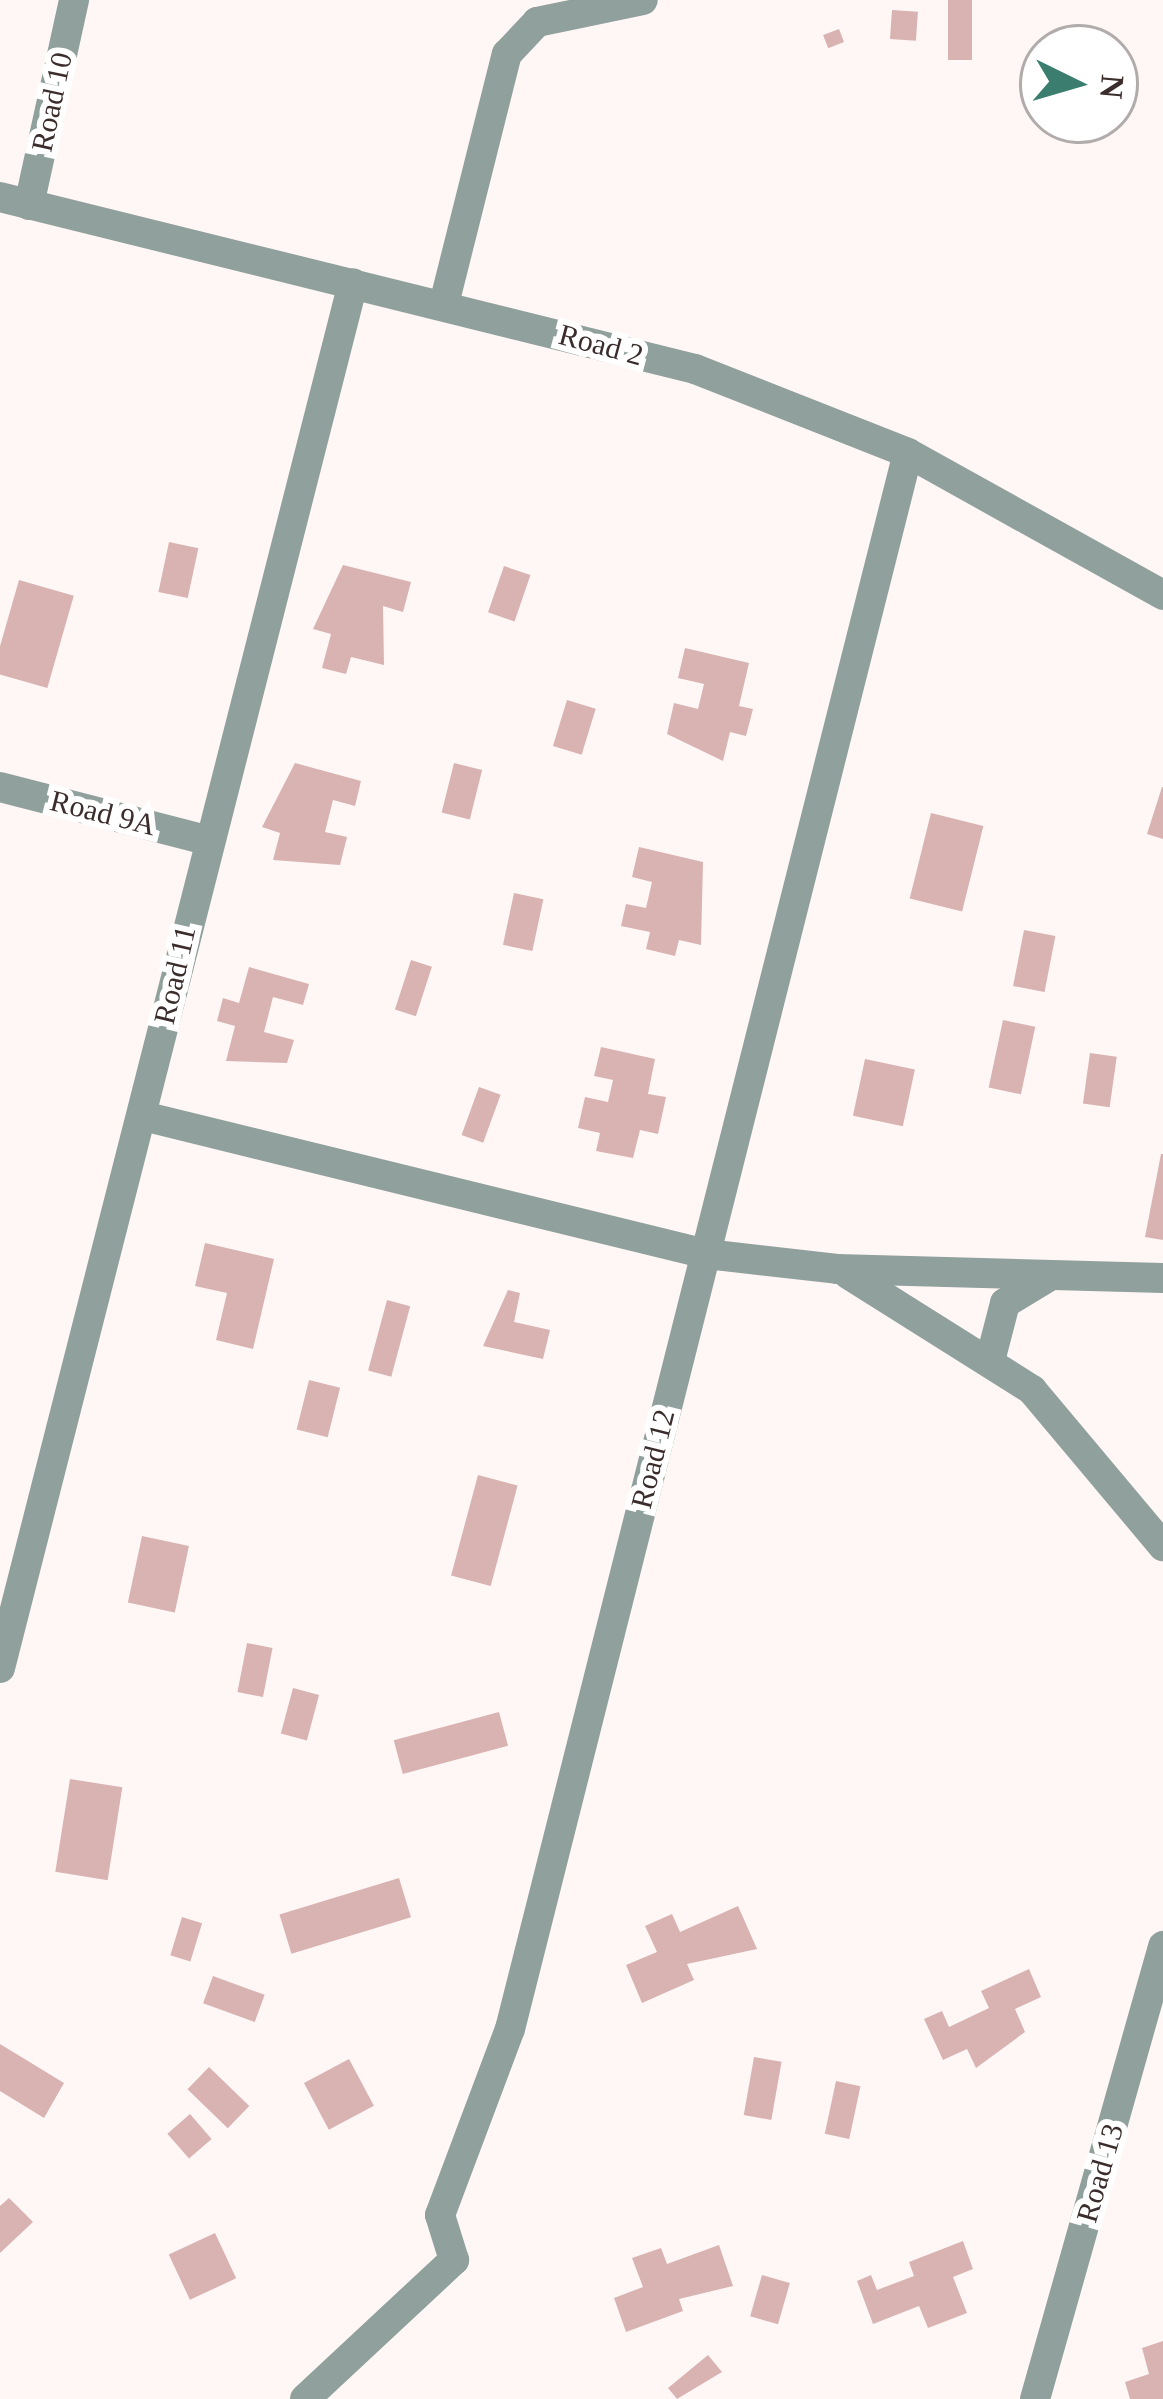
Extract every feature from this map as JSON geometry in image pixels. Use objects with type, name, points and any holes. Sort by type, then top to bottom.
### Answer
[{"type":"street","name":"Road 10","points":[[15,201],[74,0]]},
{"type":"street","points":[[444,304],[506,54],[537,22],[644,0]]},
{"type":"street","name":"Road 2","points":[[15,201],[695,369],[908,454],[1163,596]]},
{"type":"street","name":"Road 11","points":[[0,1668],[143,1115],[206,840],[352,283]]},
{"type":"street","name":"Road 12","points":[[305,2399],[454,2260],[440,2215],[510,2029],[908,454]]},
{"type":"street","name":"Road 9A","points":[[0,787],[206,840]]},
{"type":"street","points":[[143,1115],[706,1254],[837,1269],[1163,1278]]},
{"type":"street","points":[[837,1269],[1032,1390],[1163,1546]]},
{"type":"street","points":[[990,1361],[1005,1303],[1050,1276]]},
{"type":"street","name":"Road 13","points":[[1035,2399],[1158,1987],[1163,1946]]},
{"type":"building","points":[[948,0],[972,0],[972,60],[948,60]]},
{"type":"building","points":[[892,10],[918,12],[916,41],[890,39]]},
{"type":"building","points":[[839,29],[844,42],[828,48],[823,35]]},
{"type":"building","points":[[169,542],[198,548],[188,598],[158,592]]},
{"type":"building","points":[[343,565],[411,582],[403,612],[383,606],[384,665],[351,657],[346,674],[322,668],[331,634],[313,629]]},
{"type":"building","points":[[504,566],[530,575],[515,621],[488,612]]},
{"type":"building","points":[[19,580],[74,596],[47,688],[0,674],[0,646]]},
{"type":"building","points":[[685,648],[749,663],[739,706],[753,709],[746,736],[730,732],[723,761],[667,734],[674,703],[698,709],[704,684],[678,678]]},
{"type":"building","points":[[567,700],[596,709],[582,755],[553,746]]},
{"type":"building","points":[[295,763],[361,781],[355,806],[333,800],[325,832],[347,837],[340,865],[273,860],[280,833],[262,827]]},
{"type":"building","points":[[454,763],[482,770],[470,820],[442,812]]},
{"type":"building","points":[[1163,787],[1163,839],[1147,834]]},
{"type":"building","points":[[931,813],[983,826],[962,911],[910,898]]},
{"type":"building","points":[[639,847],[703,862],[701,945],[679,940],[675,956],[646,949],[650,932],[621,926],[626,904],[646,908],[652,882],[632,877]]},
{"type":"building","points":[[514,893],[543,899],[532,951],[503,945]]},
{"type":"building","points":[[1024,930],[1055,936],[1045,992],[1013,986]]},
{"type":"building","points":[[411,960],[432,967],[416,1016],[395,1009]]},
{"type":"building","points":[[249,967],[309,984],[303,1005],[273,997],[264,1032],[294,1040],[287,1063],[226,1061],[235,1026],[217,1021],[223,998],[239,1003]]},
{"type":"building","points":[[1003,1020],[1035,1027],[1021,1094],[989,1087]]},
{"type":"building","points":[[601,1047],[655,1059],[648,1094],[666,1097],[658,1134],[640,1130],[633,1158],[596,1151],[600,1133],[578,1128],[585,1097],[608,1102],[613,1080],[594,1076]]},
{"type":"building","points":[[1090,1053],[1117,1057],[1110,1107],[1083,1104]]},
{"type":"building","points":[[865,1059],[915,1070],[903,1126],[853,1116]]},
{"type":"building","points":[[479,1087],[501,1095],[483,1143],[462,1135]]},
{"type":"building","points":[[1163,1154],[1163,1240],[1145,1237]]},
{"type":"building","points":[[205,1243],[274,1259],[253,1349],[216,1340],[227,1293],[195,1286]]},
{"type":"building","points":[[508,1290],[520,1293],[514,1322],[550,1330],[543,1359],[483,1346]]},
{"type":"building","points":[[387,1300],[410,1306],[391,1377],[368,1371]]},
{"type":"building","points":[[309,1380],[340,1388],[328,1437],[297,1429]]},
{"type":"building","points":[[478,1475],[518,1486],[491,1586],[451,1575]]},
{"type":"building","points":[[142,1536],[189,1546],[175,1612],[128,1603]]},
{"type":"building","points":[[247,1643],[273,1648],[263,1697],[237,1692]]},
{"type":"building","points":[[293,1688],[319,1695],[307,1740],[281,1733]]},
{"type":"building","points":[[499,1712],[508,1746],[403,1774],[394,1740]]},
{"type":"building","points":[[70,1779],[122,1787],[108,1880],[55,1872]]},
{"type":"building","points":[[399,1878],[411,1917],[291,1954],[279,1915]]},
{"type":"building","points":[[738,1906],[757,1949],[687,1964],[694,1980],[642,2003],[626,1965],[657,1952],[645,1926],[672,1914],[680,1932]]},
{"type":"building","points":[[182,1917],[202,1923],[190,1961],[170,1955]]},
{"type":"building","points":[[1029,1969],[1041,1997],[1015,2009],[1025,2032],[976,2068],[967,2049],[943,2060],[924,2019],[942,2011],[949,2027],[989,2008],[981,1991]]},
{"type":"building","points":[[213,1976],[265,1995],[255,2022],[203,2003]]},
{"type":"building","points":[[0,2044],[64,2083],[44,2118],[0,2091]]},
{"type":"building","points":[[754,2057],[782,2062],[771,2120],[744,2115]]},
{"type":"building","points":[[349,2059],[374,2106],[329,2130],[304,2083]]},
{"type":"building","points":[[209,2067],[249,2106],[228,2128],[187,2089]]},
{"type":"building","points":[[836,2081],[860,2086],[849,2139],[825,2134]]},
{"type":"building","points":[[190,2114],[212,2139],[189,2159],[167,2134]]},
{"type":"building","points":[[9,2198],[33,2222],[0,2253],[0,2206]]},
{"type":"building","points":[[215,2233],[236,2278],[190,2300],[169,2255]]},
{"type":"building","points":[[963,2241],[973,2269],[953,2277],[967,2313],[928,2328],[919,2306],[873,2324],[857,2281],[871,2275],[877,2290],[914,2276],[909,2262]]},
{"type":"building","points":[[719,2245],[733,2286],[679,2299],[683,2311],[626,2332],[614,2298],[643,2287],[632,2258],[661,2248],[667,2264]]},
{"type":"building","points":[[762,2275],[790,2283],[778,2324],[750,2316]]},
{"type":"building","points":[[1163,2341],[1163,2399],[1130,2399],[1125,2382],[1149,2374],[1142,2348]]},
{"type":"building","points":[[708,2355],[722,2372],[677,2399],[668,2388]]}]
